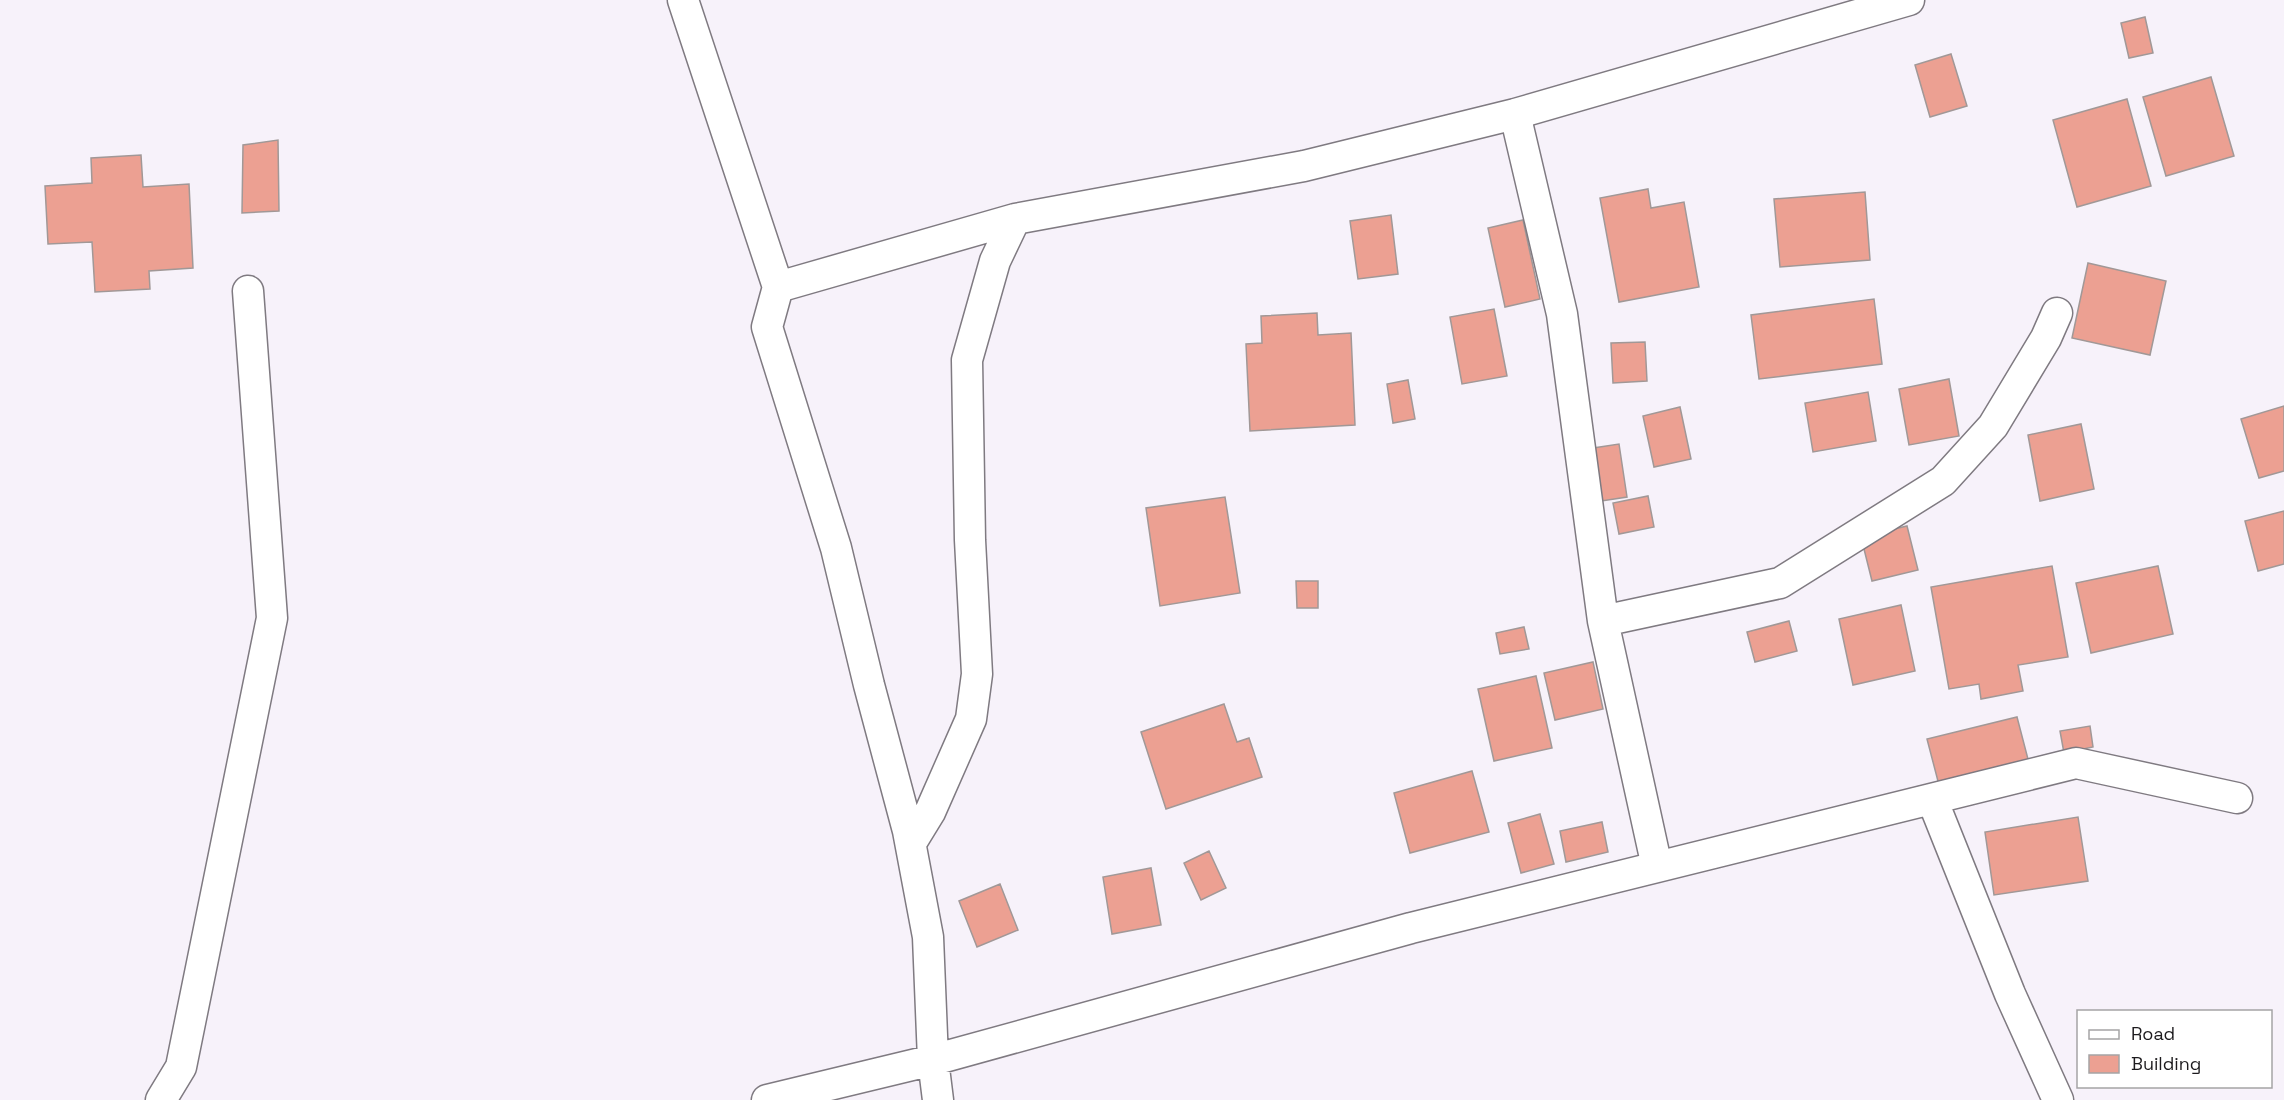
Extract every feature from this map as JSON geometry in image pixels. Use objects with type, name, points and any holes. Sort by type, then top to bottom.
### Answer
[{"type":"street","points":[[683,0],[778,288],[767,327],[836,548],[868,685],[911,843],[928,937],[933,1060],[938,1100]]},
{"type":"street","points":[[778,288],[1015,219],[1304,166],[1515,114],[1910,0]]},
{"type":"street","points":[[1515,114],[1562,315],[1603,621],[1657,867]]},
{"type":"street","points":[[911,843],[930,812],[971,719],[977,674],[970,540],[967,360],[995,261],[1015,219]]},
{"type":"street","points":[[161,1100],[181,1067],[272,618],[248,291]]},
{"type":"street","points":[[1603,621],[1780,583],[1943,481],[1993,426],[2046,338],[2057,313]]},
{"type":"street","points":[[767,1100],[933,1060],[1411,928],[2076,763],[2237,798]]},
{"type":"street","points":[[1932,799],[2010,994],[2058,1100]]},
{"type":"building","points":[[2145,17],[2153,53],[2129,58],[2121,23]]},
{"type":"building","points":[[1951,54],[1967,106],[1930,117],[1915,65]]},
{"type":"building","points":[[2211,77],[2234,156],[2166,176],[2143,97]]},
{"type":"building","points":[[2127,99],[2151,186],[2077,207],[2053,120]]},
{"type":"building","points":[[278,140],[279,211],[242,213],[243,145]]},
{"type":"building","points":[[141,155],[143,187],[189,184],[193,268],[149,271],[150,289],[95,292],[92,242],[48,244],[45,186],[92,183],[91,158]]},
{"type":"building","points":[[1648,189],[1651,208],[1684,202],[1699,287],[1619,302],[1600,198]]},
{"type":"building","points":[[1865,192],[1870,260],[1780,267],[1774,199]]},
{"type":"building","points":[[1391,215],[1398,274],[1358,279],[1350,221]]},
{"type":"building","points":[[1523,220],[1540,299],[1505,307],[1488,228]]},
{"type":"building","points":[[2088,263],[2166,281],[2150,355],[2072,338]]},
{"type":"building","points":[[1874,299],[1882,364],[1759,379],[1751,315]]},
{"type":"building","points":[[1494,309],[1507,376],[1462,384],[1450,317]]},
{"type":"building","points":[[1317,313],[1318,335],[1351,333],[1355,425],[1250,431],[1246,344],[1262,343],[1261,316]]},
{"type":"building","points":[[1645,342],[1647,381],[1613,383],[1611,343]]},
{"type":"building","points":[[1949,379],[1959,436],[1909,445],[1899,389]]},
{"type":"building","points":[[1408,380],[1415,419],[1393,423],[1387,384]]},
{"type":"building","points":[[1868,392],[1876,441],[1813,452],[1805,403]]},
{"type":"building","points":[[2284,406],[2284,471],[2259,478],[2241,419]]},
{"type":"building","points":[[1680,407],[1691,459],[1654,467],[1643,416]]},
{"type":"building","points":[[2081,424],[2094,489],[2040,501],[2028,435]]},
{"type":"building","points":[[1619,444],[1627,497],[1595,502],[1587,449]]},
{"type":"building","points":[[1648,496],[1654,527],[1619,534],[1613,503]]},
{"type":"building","points":[[1225,497],[1240,593],[1160,606],[1146,508]]},
{"type":"building","points":[[2284,511],[2284,564],[2258,571],[2245,521]]},
{"type":"building","points":[[1907,526],[1918,570],[1872,581],[1861,537]]},
{"type":"building","points":[[2052,566],[2068,657],[2018,665],[2023,691],[1981,699],[1979,684],[1949,689],[1931,587]]},
{"type":"building","points":[[2158,566],[2173,634],[2091,653],[2076,583]]},
{"type":"building","points":[[1296,581],[1318,581],[1318,608],[1297,608]]},
{"type":"building","points":[[1901,605],[1915,671],[1853,685],[1839,619]]},
{"type":"building","points":[[1789,621],[1797,651],[1755,662],[1747,632]]},
{"type":"building","points":[[1524,627],[1529,649],[1500,654],[1496,633]]},
{"type":"building","points":[[1593,662],[1603,709],[1555,720],[1544,673]]},
{"type":"building","points":[[1536,676],[1552,748],[1494,761],[1478,689]]},
{"type":"building","points":[[1224,704],[1237,742],[1249,738],[1262,777],[1166,809],[1141,732]]},
{"type":"building","points":[[2017,717],[2029,763],[1939,785],[1927,739]]},
{"type":"building","points":[[2090,726],[2093,747],[2064,753],[2060,731]]},
{"type":"building","points":[[1472,771],[1489,832],[1410,853],[1394,793]]},
{"type":"building","points":[[1540,814],[1554,864],[1521,873],[1508,823]]},
{"type":"building","points":[[2078,817],[2088,881],[1994,895],[1985,832]]},
{"type":"building","points":[[1602,822],[1608,852],[1566,862],[1560,831]]},
{"type":"building","points":[[1209,851],[1226,888],[1201,900],[1184,863]]},
{"type":"building","points":[[1151,868],[1161,925],[1112,934],[1103,877]]},
{"type":"building","points":[[1000,884],[1018,930],[977,947],[959,901]]}]
